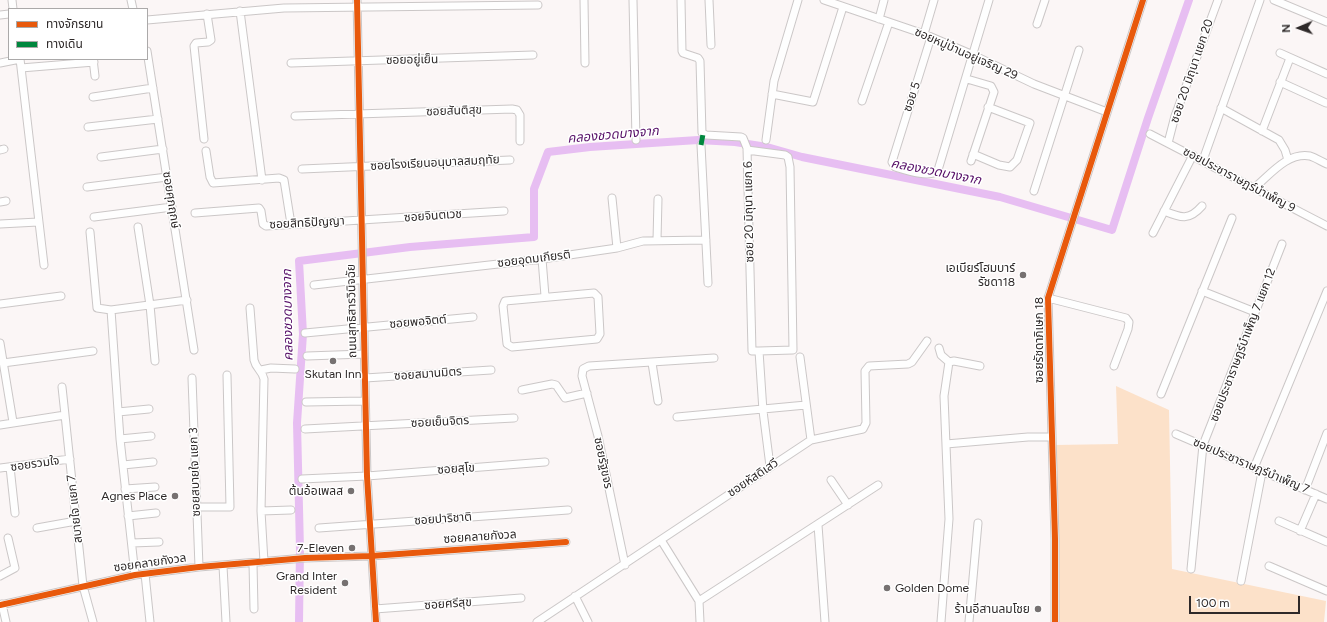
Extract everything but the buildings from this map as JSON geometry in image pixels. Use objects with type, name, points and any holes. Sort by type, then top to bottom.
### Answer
[{"type":"street","points":[[584,0],[585,63]]},
{"type":"street","points":[[632,0],[636,140]]},
{"type":"street","name":"ซอย 20 มิถุนา แยก 6","points":[[681,0],[682,51],[683,53],[694,56],[700,61],[702,133],[706,135],[737,136],[743,138],[747,149],[752,352],[759,351],[763,411],[770,466]]},
{"type":"street","points":[[709,0],[711,45]]},
{"type":"street","points":[[766,140],[774,81],[798,0]]},
{"type":"street","points":[[879,18],[884,0]]},
{"type":"street","points":[[924,34],[934,0]]},
{"type":"street","points":[[988,107],[1030,123],[1017,160],[1010,167],[972,157],[988,107],[994,89],[991,86],[967,78],[989,0]]},
{"type":"street","points":[[1037,24],[1045,0]]},
{"type":"street","name":"ซอยรัชดาภิเษก 18","points":[[1055,622],[1055,539],[1048,298],[1143,0]]},
{"type":"street","name":"ซอย 20 มิถุนา แยก 20","points":[[1168,142],[1180,102],[1218,0]]},
{"type":"street","points":[[1203,160],[1260,0]]},
{"type":"street","points":[[1274,0],[1327,22]]},
{"type":"street","name":"ซอยหมู่บ้านอยู่เจริญ 29","points":[[828,1],[924,34],[1064,97],[1107,112]]},
{"type":"street","points":[[148,20],[240,11],[357,3],[538,5]]},
{"type":"street","name":"ถนนสุทธิสารวินิจฉัย","points":[[357,3],[367,476],[376,622]]},
{"type":"street","points":[[772,94],[813,102],[843,7]]},
{"type":"street","points":[[240,11],[262,180]]},
{"type":"street","points":[[204,139],[194,46],[196,43],[208,42],[211,40],[207,14]]},
{"type":"street","points":[[862,101],[889,22]]},
{"type":"street","name":"ซอย 5","points":[[931,37],[892,158],[895,167],[930,175],[936,173],[967,78]]},
{"type":"street","points":[[1034,191],[1079,50]]},
{"type":"street","points":[[1280,53],[1327,74]]},
{"type":"street","name":"ซอยอยู่เย็น","points":[[291,63],[533,55]]},
{"type":"street","name":"ซอยศุภฤกษ์","points":[[148,57],[194,350]]},
{"type":"street","points":[[1262,131],[1290,58]]},
{"type":"street","points":[[0,63],[15,60]]},
{"type":"street","points":[[20,60],[44,265]]},
{"type":"street","points":[[21,68],[94,61],[95,76]]},
{"type":"street","points":[[1280,82],[1326,103]]},
{"type":"street","points":[[93,97],[153,88]]},
{"type":"street","points":[[1221,108],[1279,140],[1286,150],[1288,160]]},
{"type":"street","name":"ซอยสันติสุข","points":[[359,114],[512,109],[517,110],[520,115],[520,140]]},
{"type":"street","points":[[294,116],[359,114]]},
{"type":"street","points":[[88,127],[158,119]]},
{"type":"street","name":"ซอยประชาราษฎร์บำเพ็ญ 9","points":[[1150,134],[1203,160],[1327,226]]},
{"type":"street","points":[[701,145],[708,283]]},
{"type":"street","points":[[101,157],[163,149]]},
{"type":"street","points":[[747,149],[785,155],[788,157],[790,167],[793,350],[759,351]]},
{"type":"street","points":[[206,151],[210,177],[213,183],[279,178],[284,180],[291,224]]},
{"type":"street","points":[[1153,233],[1192,155]]},
{"type":"street","points":[[1254,188],[1288,160],[1298,156],[1311,156],[1327,164]]},
{"type":"street","name":"ซอยโรงเรียนอนุบาลสมฤทัย","points":[[302,169],[510,160]]},
{"type":"street","points":[[87,187],[167,177]]},
{"type":"street","points":[[612,198],[616,248]]},
{"type":"street","points":[[657,240],[658,199]]},
{"type":"street","points":[[1164,211],[1176,216],[1184,217],[1194,215],[1202,206]]},
{"type":"street","points":[[94,217],[172,207]]},
{"type":"street","name":"ซอยสิทธิปัญญา","points":[[195,213],[259,208],[264,226],[362,220]]},
{"type":"street","name":"ซอยจินตเวช","points":[[362,220],[504,211]]},
{"type":"street","points":[[1161,394],[1232,218]]},
{"type":"street","points":[[0,224],[38,222]]},
{"type":"street","points":[[138,227],[150,305],[155,361]]},
{"type":"street","points":[[90,232],[96,304],[99,310],[111,310],[187,300]]},
{"type":"street","name":"ซอยอุดมเกียรติ","points":[[314,285],[542,259],[616,248],[635,242],[657,240],[706,240]]},
{"type":"street","name":"ซอยประชาราษฎร์บำเพ็ญ 7 แยก 12","points":[[1191,569],[1203,445],[1282,244]]},
{"type":"street","points":[[542,259],[545,296]]},
{"type":"street","points":[[1202,291],[1255,312]]},
{"type":"street","points":[[1254,468],[1327,291]]},
{"type":"street","points":[[596,294],[599,337],[593,340],[508,346],[506,341],[504,303],[508,300],[545,296],[596,294]]},
{"type":"street","points":[[0,304],[61,296]]},
{"type":"street","points":[[1048,298],[1126,318],[1129,322],[1128,328],[1114,366]]},
{"type":"street","points":[[250,308],[254,360],[256,367],[261,370],[264,379],[261,511],[264,562]]},
{"type":"street","points":[[111,310],[120,439],[135,575]]},
{"type":"street","name":"ซอยพอจิตต์","points":[[305,333],[473,317]]},
{"type":"street","name":"ซอยหัสดิเสวี","points":[[538,622],[575,596],[625,565],[770,466],[812,440],[864,429],[866,423],[865,371],[867,367],[908,364],[912,362],[927,341]]},
{"type":"street","points":[[0,343],[3,376],[13,422]]},
{"type":"street","points":[[939,348],[941,355],[949,362],[954,361],[980,366]]},
{"type":"street","points":[[3,363],[93,351]]},
{"type":"street","points":[[307,356],[364,354]]},
{"type":"street","points":[[800,357],[812,440]]},
{"type":"street","points":[[658,401],[652,363],[714,358]]},
{"type":"street","points":[[941,622],[949,519],[944,396],[949,362]]},
{"type":"street","name":"ซอยรัฐขจร","points":[[625,565],[598,436],[582,372],[583,369],[588,366],[652,363]]},
{"type":"street","points":[[261,370],[271,368],[295,369]]},
{"type":"street","name":"ซอยสมานมิตร","points":[[365,378],[491,370]]},
{"type":"street","points":[[196,507],[230,507],[227,375]]},
{"type":"street","name":"ซอยสบายใจ แยก 3","points":[[192,378],[199,567]]},
{"type":"street","points":[[522,390],[552,384],[556,385],[565,398],[587,394]]},
{"type":"street","name":"สบายใจ แยก 7","points":[[62,387],[83,586],[92,622]]},
{"type":"street","points":[[306,402],[365,401]]},
{"type":"street","points":[[677,417],[763,411],[806,406]]},
{"type":"street","points":[[118,412],[149,409]]},
{"type":"street","points":[[0,424],[65,415]]},
{"type":"street","name":"ซอยเย็นจิตร","points":[[305,429],[514,418]]},
{"type":"street","points":[[1305,490],[1327,433]]},
{"type":"street","name":"ซอยประชาราษฎร์บำเพ็ญ 7","points":[[1176,434],[1327,499]]},
{"type":"street","points":[[120,439],[151,436]]},
{"type":"street","points":[[946,444],[1028,437],[1051,437]]},
{"type":"street","name":"ซอยรวมใจ","points":[[0,468],[70,459]]},
{"type":"street","points":[[123,465],[153,462]]},
{"type":"street","name":"ซอยสุโข","points":[[302,479],[367,476],[545,462]]},
{"type":"street","points":[[10,467],[15,513]]},
{"type":"street","points":[[1241,581],[1262,472]]},
{"type":"street","points":[[831,480],[848,505]]},
{"type":"street","points":[[699,601],[878,485]]},
{"type":"street","points":[[126,489],[155,486]]},
{"type":"street","points":[[1300,531],[1316,494]]},
{"type":"street","points":[[261,511],[291,510]]},
{"type":"street","name":"ซอยปาริชาติ","points":[[319,528],[568,510]]},
{"type":"street","points":[[128,516],[156,513]]},
{"type":"street","points":[[37,528],[76,521]]},
{"type":"street","points":[[1279,521],[1327,542]]},
{"type":"street","points":[[969,622],[978,523]]},
{"type":"street","points":[[818,525],[825,622]]},
{"type":"street","points":[[0,576],[15,568],[8,538]]},
{"type":"street","points":[[661,540],[699,601],[700,622]]},
{"type":"street","points":[[132,544],[159,542]]},
{"type":"street","name":"ซอยคลายกังวล","points":[[1,603],[135,575],[199,567],[305,558],[371,556],[566,542]]},
{"type":"street","points":[[253,563],[254,609]]},
{"type":"street","points":[[223,566],[226,622]]},
{"type":"street","points":[[1270,566],[1327,591]]},
{"type":"street","points":[[145,574],[150,622]]},
{"type":"street","points":[[575,596],[588,622]]},
{"type":"street","name":"ซอยศรีสุข","points":[[375,609],[520,598]]},
{"type":"street","points":[[1,603],[6,622]]},
{"type":"shaded area","points":[[1116,386],[1169,410],[1172,569],[1326,601],[1324,622],[1057,622],[1055,445],[1118,444]]},
{"type":"waterway","name":"คลองชวดบางจาก","points":[[299,622],[300,550],[297,423],[303,334],[299,261],[410,247],[534,237],[534,189],[548,152],[590,147],[698,140],[735,142],[767,147],[802,157],[1000,197],[1112,230],[1148,118],[1189,0]]},
{"type":"marked path","points":[[701,145],[703,134]]},
{"type":"cycle path","points":[[357,0],[367,476],[376,622]]},
{"type":"cycle path","points":[[1055,622],[1055,539],[1048,298],[1143,0]]},
{"type":"cycle path","points":[[0,605],[135,575],[199,567],[305,558],[371,556],[566,542]]},
{"type":"place","name":"เอเบียร์โฮมบาร์ รัชดา18","points":[[1023,275]]},
{"type":"place","name":"Skutan Inn","points":[[333,361]]},
{"type":"place","name":"ต้นอ้อเพลส","points":[[351,491]]},
{"type":"place","name":"Agnes Place","points":[[175,496]]},
{"type":"place","name":"7-Eleven","points":[[352,548]]},
{"type":"place","name":"Grand Inter Resident","points":[[345,583]]},
{"type":"place","name":"Golden Dome","points":[[887,588]]},
{"type":"place","name":"ร้านอีสานลมโชย","points":[[1038,609]]}]
